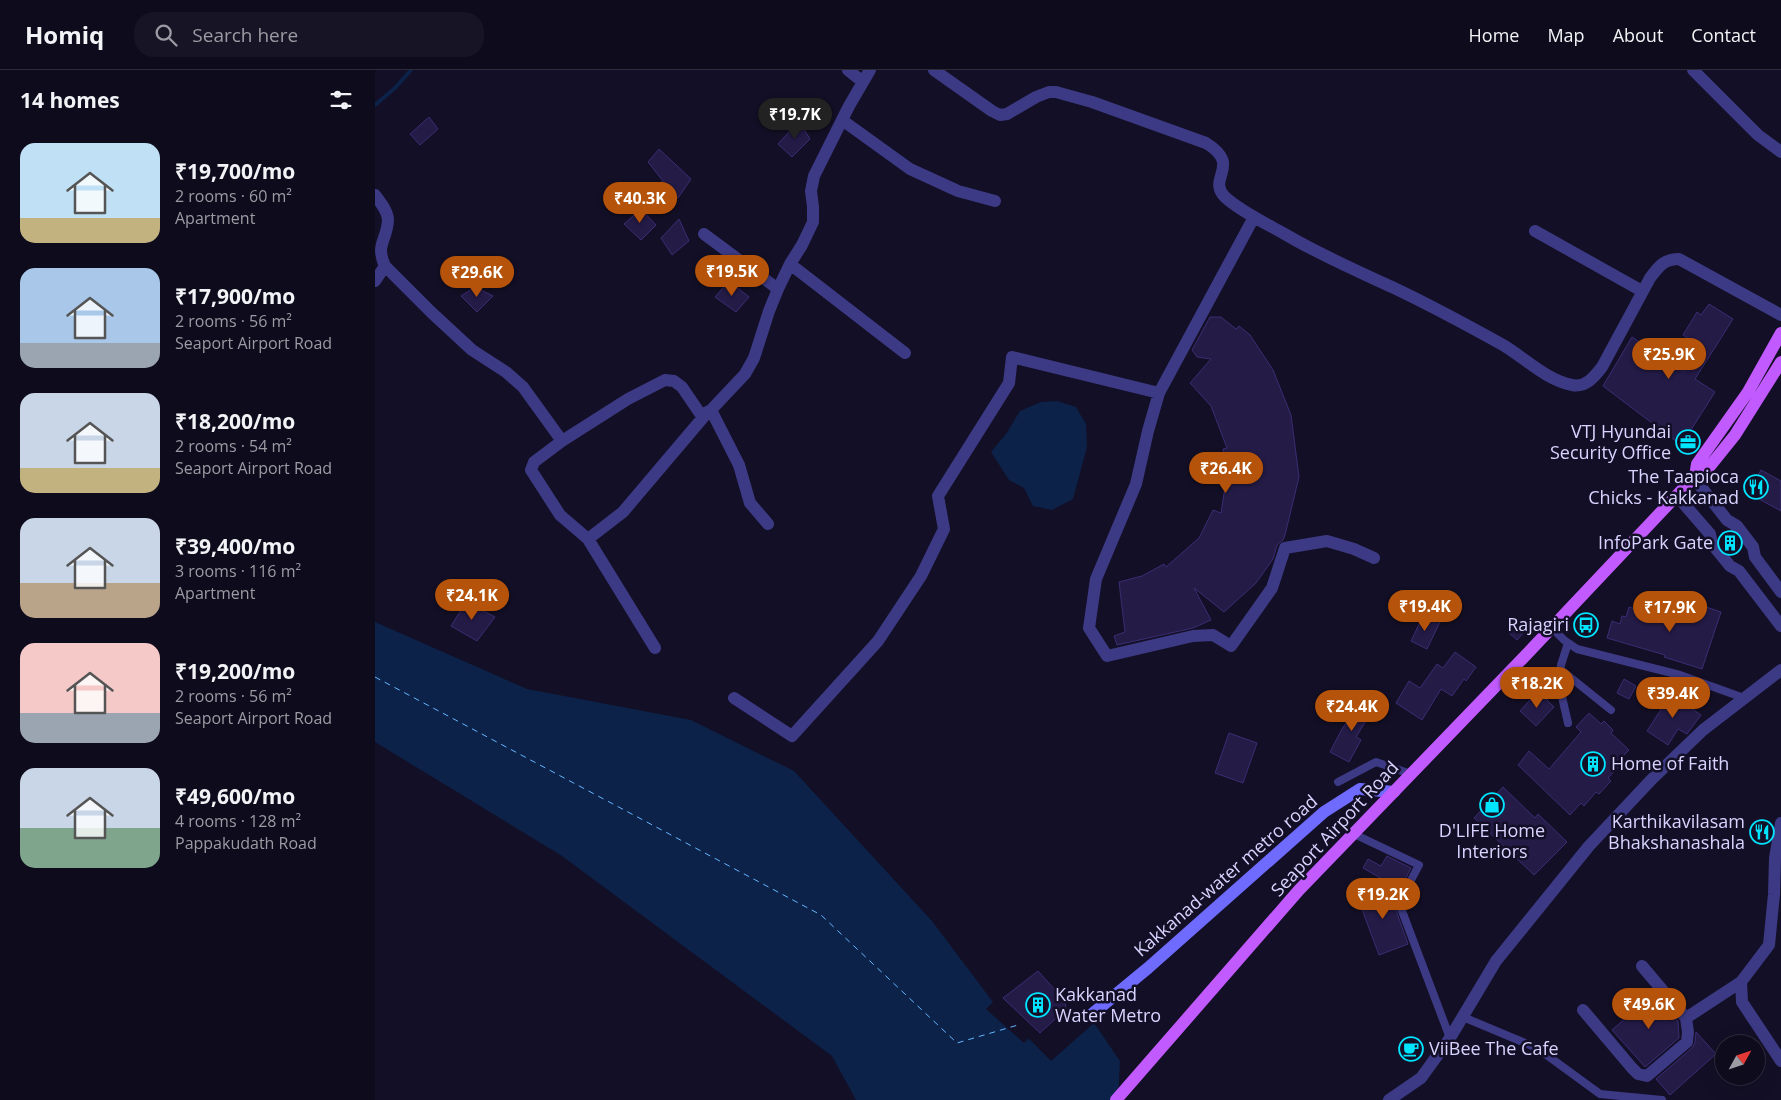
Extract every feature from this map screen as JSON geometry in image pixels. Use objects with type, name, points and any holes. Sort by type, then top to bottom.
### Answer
[{"type":"main road","points":[[1694,477],[1697,464],[1748,392],[1781,333]]},
{"type":"main road","points":[[1694,477],[1706,471],[1735,435],[1781,362]]},
{"type":"main road","name":"Seaport Airport Road","points":[[1116,1100],[1299,890],[1694,477]]},
{"type":"street","points":[[848,70],[863,82]]},
{"type":"street","points":[[588,539],[623,512],[709,412],[745,374],[754,358],[778,289],[813,222],[811,191],[814,176],[870,70]]},
{"type":"street","points":[[933,70],[1000,115],[1007,114],[1036,96],[1056,92],[1092,102],[1206,143],[1217,150],[1223,157],[1224,167],[1219,181],[1220,191],[1226,198],[1254,217],[1309,249],[1457,319],[1505,347],[1553,379],[1574,386],[1593,379],[1602,367],[1642,291],[1658,268],[1669,259],[1679,259],[1781,315]]},
{"type":"street","points":[[1693,70],[1758,135],[1781,152]]},
{"type":"street","points":[[842,120],[910,169],[958,191],[995,201]]},
{"type":"street","points":[[375,195],[384,209],[388,220],[378,250],[385,266],[472,350],[506,372],[523,387],[562,440]]},
{"type":"street","points":[[1254,217],[1159,393],[1148,431],[1137,484],[1096,579],[1089,628],[1107,656],[1193,636],[1213,635],[1231,646],[1272,588],[1285,548],[1327,542],[1354,549],[1374,558]]},
{"type":"street","points":[[1535,232],[1642,291]]},
{"type":"street","points":[[704,234],[778,289]]},
{"type":"street","points":[[790,264],[905,354]]},
{"type":"street","points":[[375,281],[385,266]]},
{"type":"street","points":[[734,698],[792,736],[878,641],[921,576],[944,529],[938,496],[1009,383],[1012,357],[1159,393]]},
{"type":"street","points":[[655,648],[588,539],[560,515],[531,470],[534,462],[562,440],[628,399],[665,380],[674,381],[682,387],[701,416],[709,412]]},
{"type":"street","points":[[709,412],[739,465],[750,503],[767,524]]},
{"type":"street","points":[[1694,477],[1716,506],[1721,531]]},
{"type":"street","points":[[1677,496],[1694,516],[1721,531]]},
{"type":"street","points":[[1739,571],[1730,566],[1713,544],[1721,531],[1737,526],[1753,547],[1755,557]]},
{"type":"street","points":[[1781,592],[1755,557],[1735,548],[1739,571],[1781,626]]},
{"type":"street","points":[[1389,1100],[1421,1078],[1450,1038],[1496,961],[1589,846],[1703,730],[1781,670]]},
{"type":"street","name":"Kakkanad-water metro road","points":[[1091,1015],[1148,968],[1324,812],[1360,789],[1394,792]]},
{"type":"street","points":[[1686,1018],[1741,982],[1769,945],[1775,858],[1781,824]]},
{"type":"street","points":[[1583,1010],[1632,1068],[1638,1074],[1647,1076],[1687,1042],[1688,1032],[1686,1018],[1642,966]]},
{"type":"street","points":[[1741,982],[1742,1002],[1781,1061]]},
{"type":"lane","points":[[1551,628],[1568,643],[1582,650],[1680,675],[1744,698]]},
{"type":"lane","points":[[1568,643],[1560,669],[1560,688],[1568,722]]},
{"type":"lane","points":[[1560,669],[1611,710]]},
{"type":"lane","points":[[1338,782],[1376,762],[1411,774]]},
{"type":"lane","points":[[1354,834],[1419,865],[1399,903],[1450,1038]]},
{"type":"lane","points":[[1463,1017],[1537,1048],[1600,1094],[1662,1100]]},
{"type":"water","points":[[1057,401],[1076,407],[1086,424],[1087,447],[1073,499],[1052,510],[1033,506],[1024,488],[1009,480],[991,452],[1006,434],[1020,411],[1041,402]]},
{"type":"water","points":[[375,622],[527,689],[691,720],[794,771],[932,921],[993,1002],[1051,1061],[1094,1023],[1120,1061],[1118,1100],[856,1100],[832,1056],[562,856],[375,742]]},
{"type":"pier","points":[[995,1000],[1030,1037],[1024,1043],[986,1009]]},
{"type":"building","points":[[429,117],[438,129],[420,145],[410,134]]},
{"type":"building","points":[[799,121],[810,139],[792,157],[778,144]]},
{"type":"building","points":[[659,149],[691,179],[678,198],[660,183],[663,181],[648,162]]},
{"type":"building","points":[[641,209],[656,225],[641,240],[624,224]]},
{"type":"building","points":[[679,219],[689,241],[672,255],[661,238]]},
{"type":"building","points":[[729,281],[749,297],[736,312],[715,297]]},
{"type":"building","points":[[475,287],[493,296],[477,312],[461,296]]},
{"type":"building","points":[[1709,304],[1733,319],[1695,379],[1715,392],[1689,433],[1698,440],[1689,451],[1603,386],[1632,337],[1684,372],[1700,346],[1683,335],[1697,312],[1701,315]]},
{"type":"building","points":[[1210,317],[1221,317],[1236,329],[1239,326],[1250,335],[1273,370],[1291,415],[1299,477],[1285,535],[1283,540],[1277,545],[1273,559],[1256,583],[1224,612],[1194,588],[1211,620],[1193,628],[1117,645],[1114,636],[1125,632],[1119,582],[1142,576],[1164,564],[1166,567],[1199,538],[1213,510],[1221,513],[1227,474],[1223,449],[1227,448],[1211,406],[1190,383],[1211,359],[1197,357],[1192,350]]},
{"type":"building","points":[[1761,470],[1781,481],[1781,511],[1748,493]]},
{"type":"building","name":"InfoPark Gate","points":[[1723,532],[1733,534],[1739,542],[1737,553],[1729,552],[1721,542]]},
{"type":"building","points":[[1682,599],[1721,612],[1702,669],[1664,657],[1665,655],[1607,638],[1612,621],[1620,624],[1622,616],[1626,617],[1629,607],[1675,621]]},
{"type":"building","points":[[466,602],[495,617],[477,641],[451,626]]},
{"type":"building","points":[[1424,614],[1440,622],[1427,649],[1411,641]]},
{"type":"building","points":[[1516,624],[1525,631],[1517,640],[1509,633]]},
{"type":"building","points":[[1455,652],[1476,667],[1466,681],[1464,679],[1452,696],[1441,689],[1422,720],[1396,703],[1409,681],[1420,688],[1437,664],[1443,668]]},
{"type":"building","points":[[1624,679],[1636,686],[1629,699],[1617,693]]},
{"type":"building","points":[[1538,691],[1554,707],[1536,726],[1520,711]]},
{"type":"building","points":[[1666,691],[1701,715],[1687,734],[1678,729],[1668,745],[1647,731],[1662,708],[1657,705]]},
{"type":"building","points":[[1363,698],[1375,706],[1356,737],[1361,740],[1349,762],[1330,752],[1342,729]]},
{"type":"building","name":"Home of Faith","points":[[1589,713],[1601,724],[1604,721],[1613,730],[1611,733],[1629,750],[1618,761],[1621,764],[1608,778],[1611,781],[1599,794],[1596,792],[1584,806],[1581,803],[1570,815],[1518,765],[1529,751],[1549,769],[1581,732],[1576,727]]},
{"type":"building","points":[[1229,733],[1257,743],[1243,783],[1215,773]]},
{"type":"building","points":[[1503,787],[1535,818],[1538,814],[1567,842],[1534,875],[1474,818]]},
{"type":"building","points":[[1387,856],[1411,868],[1400,889],[1363,868],[1368,859],[1381,866]]},
{"type":"building","points":[[1387,885],[1408,944],[1379,955],[1357,896]]},
{"type":"building","name":"Kakkanad Water Metro","points":[[1038,971],[1065,1001],[1066,1009],[1040,1033],[1003,998]]},
{"type":"building","points":[[1654,993],[1678,1021],[1679,1038],[1645,1067],[1612,1030]]},
{"type":"building","points":[[1696,1032],[1715,1055],[1670,1095],[1656,1079],[1692,1048],[1695,1043]]},
{"type":"waterway","points":[[375,105],[395,88],[411,70]]},
{"type":"ferry route","points":[[375,677],[821,915],[957,1043],[1018,1025]]},
{"type":"tunnel","points":[[1730,531],[1740,544]]},
{"type":"tunnel","points":[[1719,539],[1729,552]]},
{"type":"place","name":"VTJ Hyundai Security Office","points":[[1688,442]]},
{"type":"place","name":"The Taapioca Chicks - Kakkanad","points":[[1756,487]]},
{"type":"place","name":"InfoPark Gate","points":[[1730,543]]},
{"type":"place","name":"Rajagiri","points":[[1586,625]]},
{"type":"place","name":"Home of Faith","points":[[1593,764]]},
{"type":"place","name":"D'LIFE Home Interiors","points":[[1492,805]]},
{"type":"place","name":"Karthikavilasam Bhakshanashala","points":[[1762,832]]},
{"type":"place","name":"Kakkanad Water Metro","points":[[1038,1005]]},
{"type":"place","name":"ViiBee The Cafe","points":[[1411,1049]]}]
